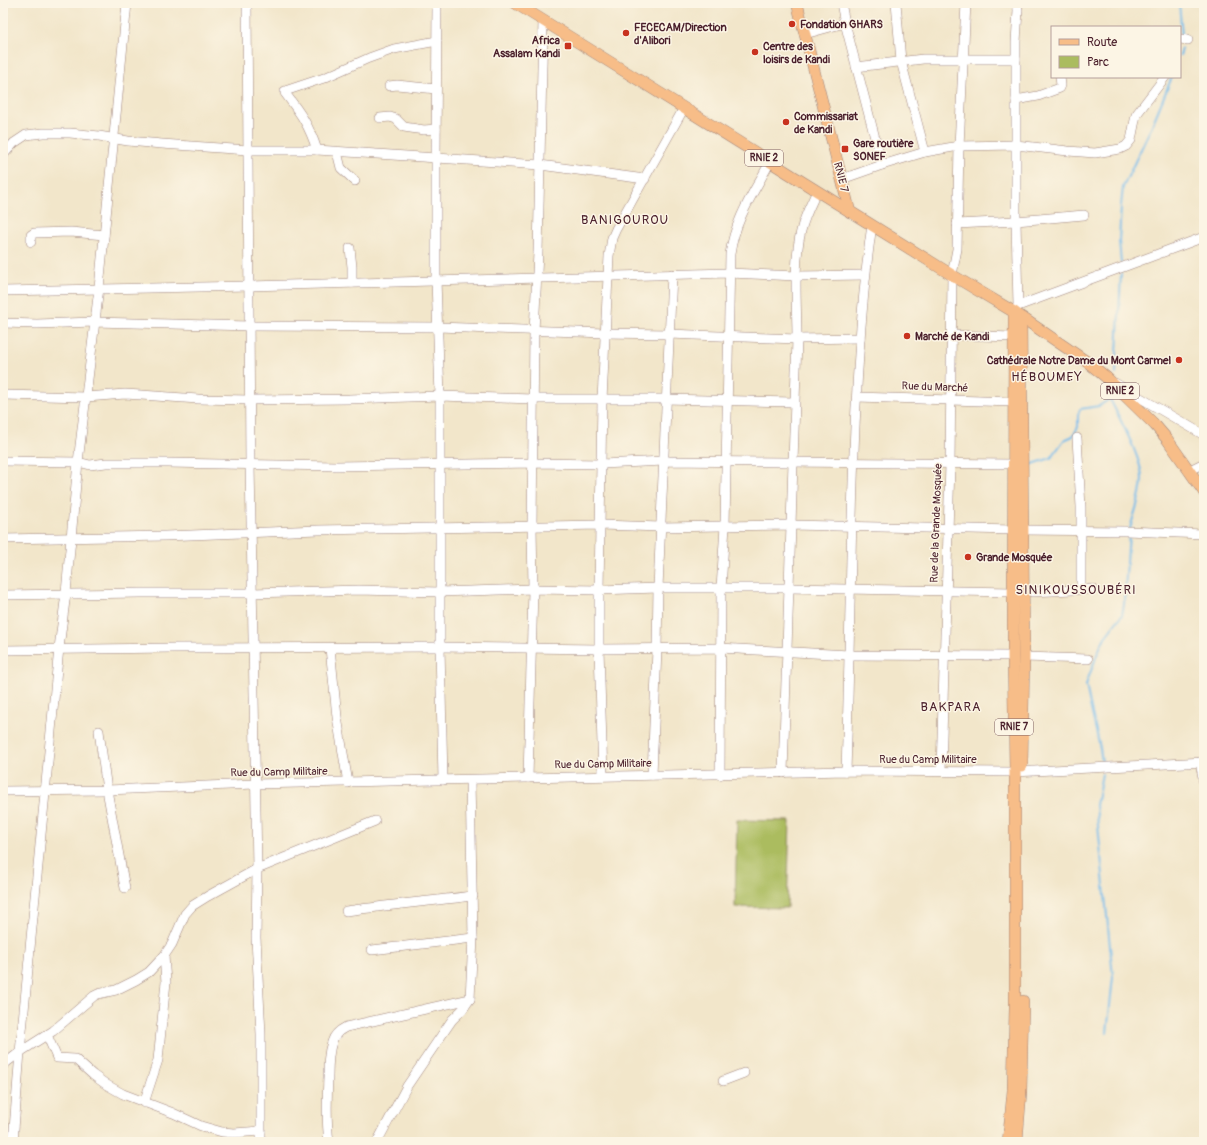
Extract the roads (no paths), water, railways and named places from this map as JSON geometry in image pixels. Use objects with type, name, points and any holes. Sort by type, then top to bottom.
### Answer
[{"type":"main road","name":"RNIE 2","points":[[515,3],[952,275],[1018,312],[1107,378],[1155,425],[1171,444],[1204,492]]},
{"type":"main road","name":"RNIE 7","points":[[797,3],[850,212]]},
{"type":"main road","name":"RNIE 7","points":[[1018,312],[1013,337],[1014,464],[1018,530],[1013,592],[1018,656]]},
{"type":"main road","name":"RNIE 7","points":[[1008,1142],[1013,1090],[1018,772],[1018,530],[1021,396],[1018,312]]},
{"type":"main road","name":"RNIE 7","points":[[1016,1142],[1021,1092],[1023,1041],[1018,772]]},
{"type":"street","points":[[13,1142],[20,1052],[59,648],[66,594],[78,462],[99,288],[126,3]]},
{"type":"street","points":[[247,3],[250,464],[255,784],[258,869],[256,938],[261,1034],[261,1142]]},
{"type":"street","points":[[437,3],[436,280],[440,396],[439,592],[443,780]]},
{"type":"street","points":[[841,3],[882,165]]},
{"type":"street","points":[[896,3],[901,61],[925,152]]},
{"type":"street","name":"Rue de la Grande Mosquée","points":[[941,771],[950,464],[952,275],[956,249],[966,3]]},
{"type":"street","points":[[1017,3],[1016,221],[1018,312],[1204,237]]},
{"type":"street","points":[[528,778],[533,589],[532,526],[534,331],[537,279],[543,21]]},
{"type":"street","points":[[805,34],[845,23]]},
{"type":"street","points":[[317,150],[312,133],[305,119],[285,91],[324,78],[369,58],[394,49],[437,41]]},
{"type":"street","points":[[856,67],[901,61],[964,58],[1016,59]]},
{"type":"street","points":[[1016,100],[1038,96],[1060,88],[1060,78]]},
{"type":"street","points":[[842,179],[925,152],[959,146],[1016,145],[1068,152],[1095,153],[1120,149],[1126,146],[1131,140],[1136,115],[1164,78]]},
{"type":"street","points":[[389,86],[397,85],[436,89]]},
{"type":"street","points":[[603,776],[599,649],[599,590],[602,400],[609,256],[612,238],[684,108]]},
{"type":"street","points":[[380,118],[390,117],[396,119],[404,127],[424,130],[436,129]]},
{"type":"street","points":[[3,155],[20,138],[34,133],[70,133],[162,144],[248,150],[317,150],[540,165],[645,178]]},
{"type":"street","points":[[337,152],[341,168],[355,181]]},
{"type":"street","points":[[720,775],[720,589],[725,526],[726,400],[730,254],[734,233],[743,209],[770,162]]},
{"type":"street","points":[[782,773],[794,402],[798,338],[797,276],[800,232],[804,219],[817,191]]},
{"type":"street","points":[[957,224],[1084,215]]},
{"type":"street","points":[[846,771],[851,526],[857,396],[865,275],[872,225]]},
{"type":"street","points":[[30,242],[31,235],[34,233],[71,232],[104,235]]},
{"type":"street","points":[[350,248],[352,283]]},
{"type":"street","points":[[3,291],[249,286],[436,280],[537,279],[672,274],[729,273],[797,276],[865,275]]},
{"type":"street","points":[[652,775],[658,588],[672,274]]},
{"type":"street","points":[[3,323],[37,324],[94,322],[250,326],[438,327],[605,333],[798,338],[860,338]]},
{"type":"street","points":[[951,335],[1013,337]]},
{"type":"street","points":[[1107,378],[1135,393],[1204,435]]},
{"type":"street","points":[[3,395],[86,397],[125,394],[198,399],[250,400],[440,396],[533,399],[666,399],[794,402]]},
{"type":"street","name":"Rue du Marché","points":[[857,396],[1013,402]]},
{"type":"street","points":[[1077,438],[1081,507],[1081,589]]},
{"type":"street","points":[[3,461],[78,462],[90,465],[106,463],[145,463],[337,466],[533,463],[602,464],[664,461],[1014,464]]},
{"type":"street","points":[[1190,470],[1204,463]]},
{"type":"street","points":[[3,539],[252,534],[318,530],[601,525],[661,527],[790,525],[947,529],[1130,531],[1204,534]]},
{"type":"street","points":[[3,595],[252,593],[359,590],[439,592],[533,589],[599,590],[658,588],[789,588],[1013,592]]},
{"type":"street","points":[[1032,592],[1092,589]]},
{"type":"street","points":[[3,650],[59,648],[720,648],[849,655],[1018,656],[1088,659]]},
{"type":"street","points":[[330,648],[348,783]]},
{"type":"street","points":[[99,731],[107,790],[125,888]]},
{"type":"street","points":[[1202,762],[1204,783]]},
{"type":"street","name":"Rue du Camp Militaire","points":[[3,791],[107,790],[255,784],[652,775],[720,775],[846,771],[1018,772],[1202,762]]},
{"type":"street","points":[[378,1142],[406,1086],[452,1020],[470,999],[473,938],[473,896],[470,780]]},
{"type":"street","points":[[3,1065],[47,1035],[94,996],[116,990],[149,972],[164,956],[172,944],[185,914],[192,906],[258,869],[375,821]]},
{"type":"street","points":[[346,911],[391,904],[473,896]]},
{"type":"street","points":[[372,950],[473,938]]},
{"type":"street","points":[[144,1103],[158,1060],[166,982],[164,956]]},
{"type":"street","points":[[329,1142],[327,1098],[328,1064],[332,1041],[336,1034],[346,1027],[470,999]]},
{"type":"street","points":[[47,1035],[57,1058],[75,1059],[108,1086],[144,1103],[173,1113],[201,1126],[222,1132],[261,1132]]},
{"type":"street","points":[[723,1081],[744,1073]]},
{"type":"waterway","points":[[1179,3],[1182,36]]},
{"type":"waterway","points":[[1121,263],[1119,241],[1123,187],[1150,130],[1172,78]]},
{"type":"waterway","points":[[1116,374],[1121,274]]},
{"type":"waterway","points":[[1112,394],[1110,399],[1129,438],[1141,470],[1141,491],[1130,529]]},
{"type":"waterway","points":[[1027,466],[1051,458],[1064,440],[1073,436],[1078,427],[1078,415],[1080,409],[1099,406],[1110,399]]},
{"type":"waterway","points":[[1102,763],[1086,685],[1105,637],[1122,615],[1129,534]]},
{"type":"waterway","points":[[1102,774],[1096,805],[1113,977],[1107,1033]]},
{"type":"place","name":"Fondation GHARS","points":[[792,24]]},
{"type":"place","name":"FECECAM/Direction d'Alibori","points":[[626,33]]},
{"type":"place","name":"Africa Assalam Kandi","points":[[568,46]]},
{"type":"place","name":"Centre des loisirs de Kandi","points":[[755,52]]},
{"type":"place","name":"Commissariat de Kandi","points":[[786,122]]},
{"type":"place","name":"Gare routière SONEF","points":[[845,149]]},
{"type":"place","name":"Marché de Kandi","points":[[907,336]]},
{"type":"place","name":"Cathédrale Notre Dame du Mont Carmel","points":[[1179,360]]},
{"type":"place","name":"Grande Mosquée","points":[[968,557]]},
{"type":"district","name":"BANIGOUROU","points":[[625,220]]},
{"type":"district","name":"HÉBOUMEY","points":[[1047,377]]},
{"type":"district","name":"SINIKOUSSOUBÉRI","points":[[1076,590]]},
{"type":"district","name":"BAKPARA","points":[[951,707]]}]
